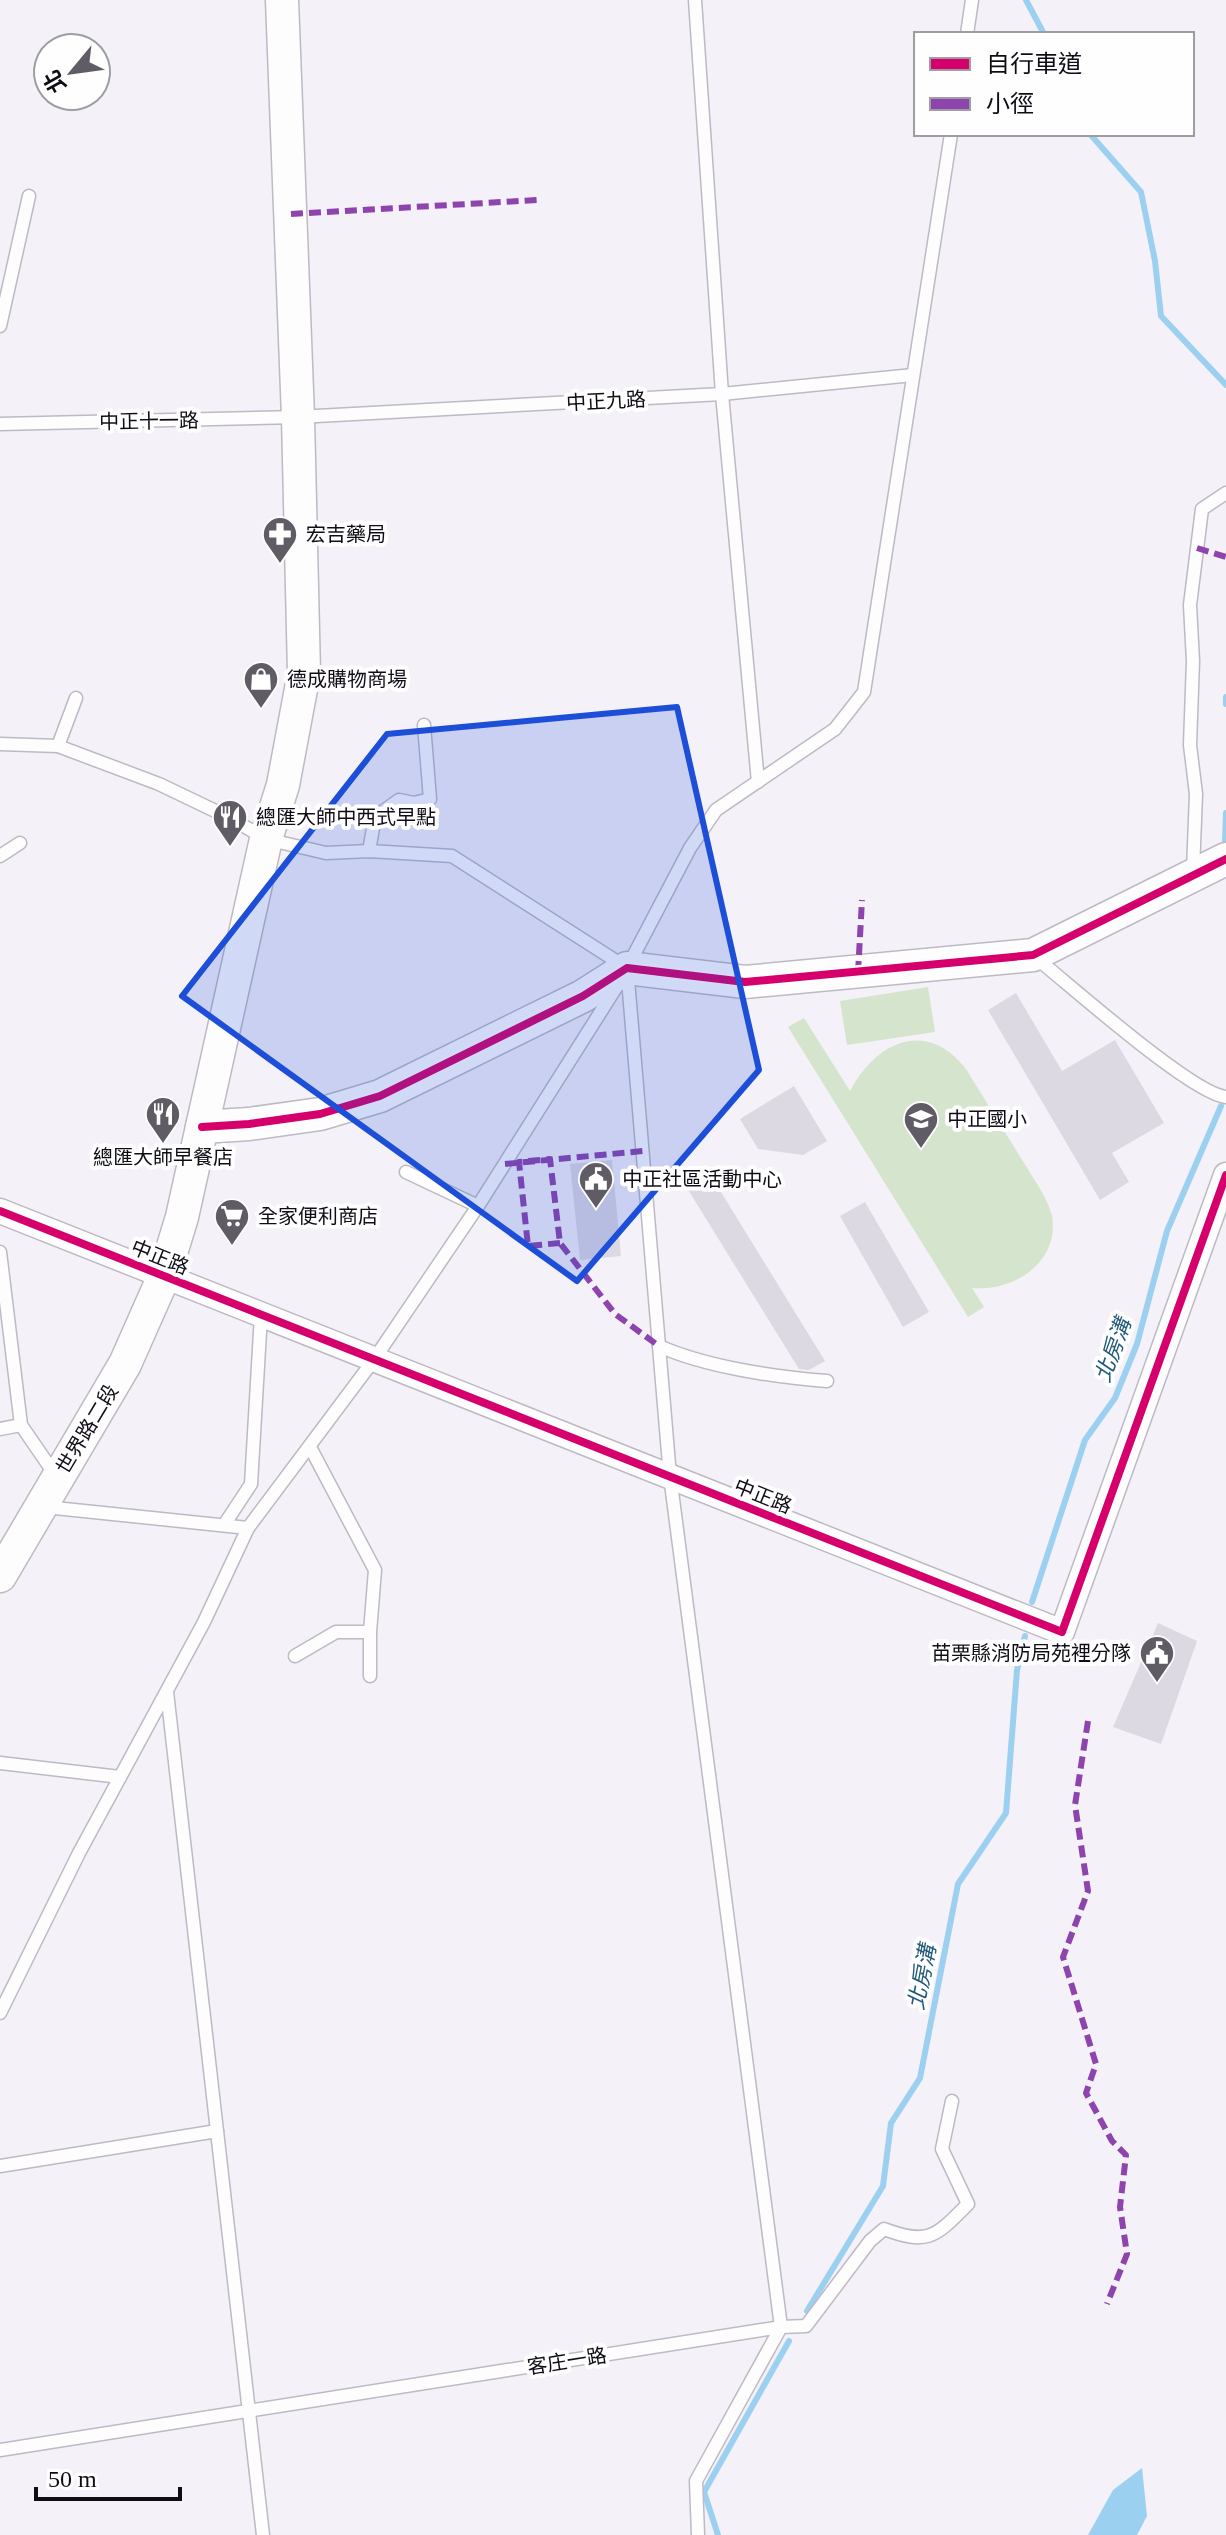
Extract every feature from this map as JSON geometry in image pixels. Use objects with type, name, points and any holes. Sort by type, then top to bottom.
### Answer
[{"type":"main road","name":"世界路二段","points":[[0,1576],[125,1364],[164,1276],[182,1217],[266,839],[283,785],[304,673],[282,0]]},
{"type":"main road","points":[[202,1127],[320,1114],[380,1096],[583,996],[627,968],[745,982],[1033,955],[1226,859]]},
{"type":"street","name":"中正路","points":[[0,1211],[1062,1632],[1226,1175]]},
{"type":"lane","points":[[695,0],[722,394],[758,782]]},
{"type":"lane","points":[[967,32],[972,0]]},
{"type":"lane","points":[[0,2013],[79,1853],[204,1622],[248,1528],[373,1361],[478,1206],[627,968],[690,848],[716,810],[835,729],[864,692],[951,136]]},
{"type":"lane","points":[[0,326],[29,196]]},
{"type":"lane","name":"中正九路","points":[[298,417],[722,394],[913,375]]},
{"type":"lane","name":"中正十一路","points":[[0,424],[298,417]]},
{"type":"lane","points":[[1192,874],[1196,794],[1190,745],[1193,661],[1190,605],[1202,509],[1226,493]]},
{"type":"lane","points":[[58,746],[76,698]]},
{"type":"lane","points":[[369,851],[375,817],[399,800],[414,803],[430,799],[424,725]]},
{"type":"lane","points":[[0,744],[58,746],[159,784],[266,839],[326,853],[369,851],[452,856],[627,968]]},
{"type":"lane","points":[[0,856],[20,843]]},
{"type":"lane","points":[[1033,955],[1187,1079],[1218,1096],[1226,1097]]},
{"type":"lane","points":[[627,968],[670,1476],[781,2327],[696,2481],[698,2535]]},
{"type":"lane","points":[[406,1172],[478,1206]]},
{"type":"lane","points":[[0,1252],[21,1425],[58,1479]]},
{"type":"lane","points":[[224,1525],[251,1484],[261,1315]]},
{"type":"lane","points":[[659,1346],[678,1354],[785,1378],[827,1381]]},
{"type":"lane","points":[[0,1429],[21,1425]]},
{"type":"lane","points":[[310,1447],[375,1570],[370,1676]]},
{"type":"lane","points":[[42,1507],[248,1528]]},
{"type":"lane","points":[[295,1656],[336,1632],[370,1632]]},
{"type":"lane","points":[[167,1691],[263,2535]]},
{"type":"lane","points":[[0,1763],[120,1777]]},
{"type":"lane","name":"客庄一路","points":[[0,2450],[781,2327],[806,2326],[870,2241],[884,2229],[910,2239],[940,2232],[968,2204],[942,2149],[952,2101]]},
{"type":"lane","points":[[0,2166],[217,2131]]},
{"type":"highlighted area","points":[[677,707],[759,1070],[577,1281],[182,996],[387,734]]},
{"type":"green space","points":[[928,987],[935,1032],[847,1045],[840,1001]]},
{"type":"green space","points":[[804,1018],[850,1091],[873,1060],[903,1042],[935,1044],[951,1053],[966,1069],[1042,1192],[1052,1216],[1053,1232],[1049,1247],[1031,1271],[1018,1279],[988,1288],[972,1288],[984,1307],[968,1317],[788,1027]]},
{"type":"water","points":[[1142,2468],[1147,2516],[1137,2535],[1088,2535],[1113,2490]]},
{"type":"building","points":[[1016,993],[1062,1071],[1115,1040],[1164,1123],[1112,1153],[1129,1182],[1100,1200],[988,1010]]},
{"type":"building","points":[[794,1086],[827,1141],[803,1155],[758,1149],[740,1119]]},
{"type":"building","name":"中正社區活動中心","points":[[612,1160],[621,1256],[580,1260],[570,1164]]},
{"type":"building","points":[[705,1166],[825,1361],[809,1370],[799,1369],[682,1180]]},
{"type":"building","points":[[865,1202],[929,1312],[903,1327],[840,1216]]},
{"type":"building","name":"苗栗縣消防局苑裡分隊","points":[[1158,1623],[1197,1641],[1161,1744],[1113,1727]]},
{"type":"waterway","points":[[1026,0],[1043,32]]},
{"type":"waterway","points":[[1092,136],[1141,192],[1155,261],[1161,316],[1226,385]]},
{"type":"waterway","name":"北房溝","points":[[1226,697],[1226,704]]},
{"type":"waterway","name":"北房溝","points":[[1225,841],[1226,813]]},
{"type":"waterway","name":"北房溝","points":[[1032,1602],[1085,1440],[1115,1398],[1137,1344],[1167,1231],[1221,1106]]},
{"type":"waterway","name":"北房溝","points":[[807,2311],[883,2186],[891,2123],[920,2078],[958,1884],[1006,1813],[1017,1670],[1025,1636]]},
{"type":"waterway","name":"北房溝","points":[[718,2535],[704,2492],[789,2341]]},
{"type":"marked path","points":[[291,214],[538,200]]},
{"type":"marked path","points":[[1197,548],[1226,557]]},
{"type":"marked path","points":[[858,973],[862,900]]},
{"type":"marked path","points":[[505,1164],[643,1151]]},
{"type":"marked path","points":[[560,1243],[528,1246],[519,1162],[550,1159],[560,1243],[615,1314],[659,1346]]},
{"type":"marked path","points":[[1088,1721],[1075,1805],[1088,1891],[1063,1957],[1096,2064],[1086,2093],[1112,2141],[1126,2155],[1120,2207],[1127,2254],[1107,2304]]},
{"type":"cycle path","points":[[202,1127],[320,1114],[380,1096],[583,996],[627,968],[745,982],[1033,955],[1226,859]]},
{"type":"cycle path","points":[[0,1211],[1062,1632],[1226,1175]]},
{"type":"place","name":"宏吉藥局","points":[[280,565]]},
{"type":"place","name":"德成購物商場","points":[[261,710]]},
{"type":"place","name":"總匯大師中西式早點","points":[[230,848]]},
{"type":"place","name":"總匯大師早餐店","points":[[163,1145]]},
{"type":"place","name":"中正國小","points":[[921,1150]]},
{"type":"place","name":"中正社區活動中心","points":[[596,1210]]},
{"type":"place","name":"全家便利商店","points":[[232,1247]]},
{"type":"place","name":"苗栗縣消防局苑裡分隊","points":[[1157,1684]]}]
